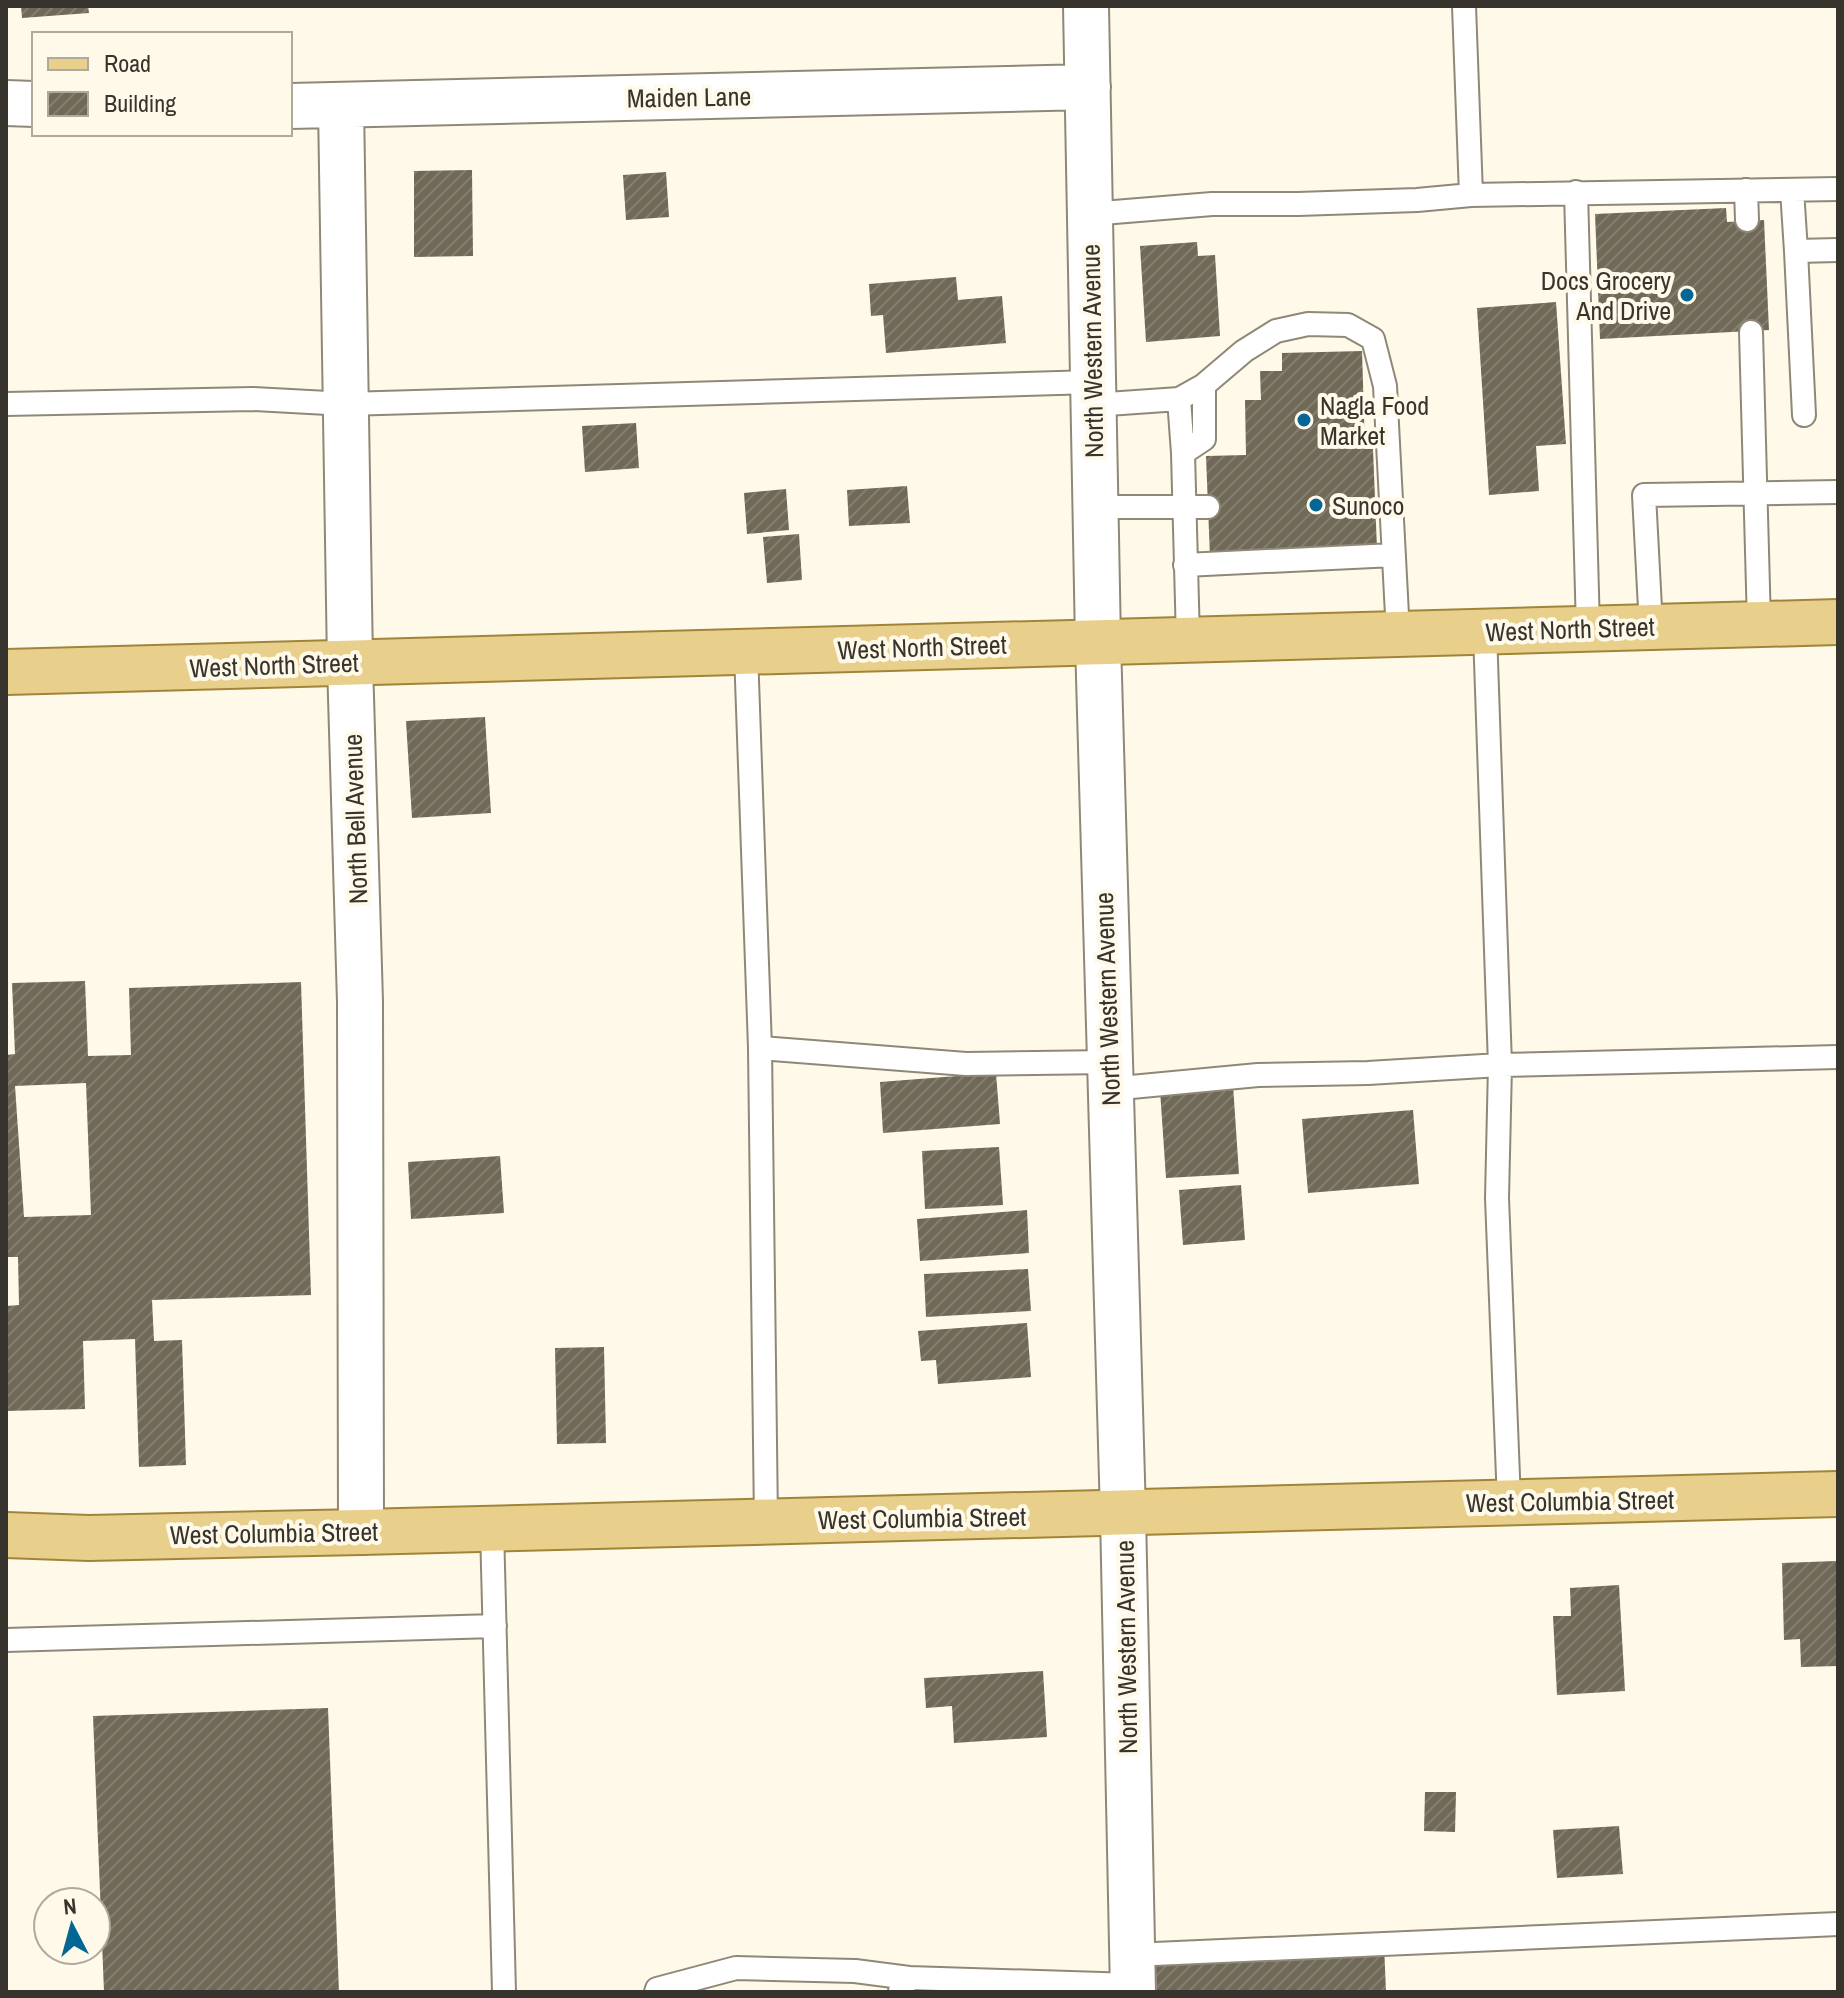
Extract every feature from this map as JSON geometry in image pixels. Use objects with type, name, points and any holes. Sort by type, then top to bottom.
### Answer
[{"type":"main road","name":"West North Street","points":[[6,672],[1838,622]]},
{"type":"main road","name":"West Columbia Street","points":[[6,1535],[89,1538],[361,1532],[1838,1494]]},
{"type":"street","name":"North Western Avenue","points":[[1086,6],[1098,642],[1133,1977]]},
{"type":"street","name":"Maiden Lane","points":[[292,106],[1088,87]]},
{"type":"street","points":[[6,103],[32,104]]},
{"type":"street","name":"North Bell Avenue","points":[[341,106],[350,663],[360,1002],[361,1532]]},
{"type":"lane","points":[[1464,6],[1471,195]]},
{"type":"lane","points":[[1090,214],[1212,204],[1417,200],[1471,195],[1838,189]]},
{"type":"lane","points":[[1746,190],[1747,220]]},
{"type":"lane","points":[[1792,190],[1804,415]]},
{"type":"lane","points":[[1576,192],[1588,629]]},
{"type":"lane","points":[[1796,251],[1838,250]]},
{"type":"lane","points":[[6,404],[253,399],[346,404],[1093,394],[1179,399],[1204,385],[1244,351],[1276,331],[1308,324],[1348,325],[1373,339],[1385,386],[1383,498],[1394,555],[1398,634]]},
{"type":"lane","points":[[1751,332],[1759,624]]},
{"type":"lane","points":[[1183,453],[1204,439],[1204,385]]},
{"type":"lane","points":[[1179,399],[1188,640]]},
{"type":"lane","points":[[1651,627],[1644,495],[1838,492]]},
{"type":"lane","points":[[1095,507],[1208,507]]},
{"type":"lane","points":[[1185,565],[1394,555]]},
{"type":"lane","points":[[1485,632],[1500,1065],[1497,1198],[1509,1502]]},
{"type":"lane","points":[[746,652],[760,1048],[766,1521]]},
{"type":"lane","points":[[760,1048],[1109,1076],[1368,1073],[1500,1065],[1838,1057]]},
{"type":"lane","points":[[492,1528],[504,1992]]},
{"type":"lane","points":[[6,1640],[495,1626]]},
{"type":"lane","points":[[656,1992],[657,1989],[736,1968],[855,1971],[904,1985],[1133,1977],[1838,1924]]},
{"type":"building","points":[[21,6],[88,6],[89,13],[22,18]]},
{"type":"building","points":[[472,170],[473,256],[414,257],[414,171]]},
{"type":"building","points":[[666,172],[669,217],[626,220],[623,175]]},
{"type":"building","points":[[1726,208],[1727,222],[1764,220],[1769,330],[1600,339],[1595,214]]},
{"type":"building","points":[[1197,242],[1198,256],[1215,255],[1220,336],[1146,342],[1140,246]]},
{"type":"building","points":[[956,277],[958,300],[1002,296],[1006,343],[886,353],[883,315],[871,316],[869,284]]},
{"type":"building","points":[[1556,302],[1566,444],[1536,446],[1539,491],[1489,495],[1477,308]]},
{"type":"building","points":[[1362,351],[1365,449],[1373,449],[1377,549],[1210,557],[1206,456],[1246,455],[1245,400],[1261,400],[1260,371],[1282,371],[1282,353]]},
{"type":"building","points":[[636,423],[639,468],[585,472],[582,426]]},
{"type":"building","points":[[907,486],[910,523],[849,526],[847,490]]},
{"type":"building","points":[[786,489],[789,530],[747,534],[744,493]]},
{"type":"building","points":[[799,534],[802,580],[767,583],[763,537]]},
{"type":"building","points":[[485,717],[491,813],[412,818],[406,721]]},
{"type":"building","points":[[85,981],[88,1056],[131,1055],[129,988],[301,982],[311,1295],[152,1300],[154,1341],[182,1340],[186,1465],[139,1467],[135,1339],[83,1341],[85,1409],[6,1411],[6,1306],[19,1305],[18,1257],[6,1257],[6,1055],[15,1054],[12,983]],"holes":[[[86,1083],[91,1215],[24,1217],[15,1086]]]},
{"type":"building","points":[[996,1073],[1000,1124],[883,1133],[880,1082]]},
{"type":"building","points":[[1233,1085],[1239,1174],[1166,1178],[1160,1090]]},
{"type":"building","points":[[1413,1110],[1419,1184],[1308,1193],[1302,1119]]},
{"type":"building","points":[[999,1147],[1003,1205],[925,1209],[922,1151]]},
{"type":"building","points":[[500,1156],[504,1213],[411,1219],[408,1162]]},
{"type":"building","points":[[1241,1185],[1245,1240],[1183,1245],[1179,1190]]},
{"type":"building","points":[[1027,1210],[1029,1253],[920,1261],[917,1219]]},
{"type":"building","points":[[1028,1269],[1031,1311],[926,1317],[924,1274]]},
{"type":"building","points":[[1027,1323],[1031,1377],[938,1384],[936,1360],[921,1361],[918,1331]]},
{"type":"building","points":[[604,1347],[606,1443],[557,1444],[555,1348]]},
{"type":"building","points":[[1836,1561],[1838,1666],[1801,1667],[1800,1639],[1784,1640],[1782,1563]]},
{"type":"building","points":[[1619,1585],[1625,1691],[1557,1695],[1553,1616],[1571,1616],[1570,1588]]},
{"type":"building","points":[[1043,1671],[1047,1737],[954,1743],[952,1706],[926,1708],[924,1678]]},
{"type":"building","points":[[328,1708],[339,1992],[104,1992],[103,1966],[112,1966],[112,1886],[100,1886],[93,1716]]},
{"type":"building","points":[[1425,1792],[1456,1792],[1455,1832],[1424,1831]]},
{"type":"building","points":[[1619,1826],[1623,1874],[1557,1878],[1553,1830]]},
{"type":"building","points":[[1384,1944],[1386,1992],[1157,1992],[1155,1955]]},
{"type":"place","name":"Docs Grocery And Drive","points":[[1687,295]]},
{"type":"place","name":"Nagla Food Market","points":[[1304,420]]},
{"type":"place","name":"Sunoco","points":[[1316,505]]}]
